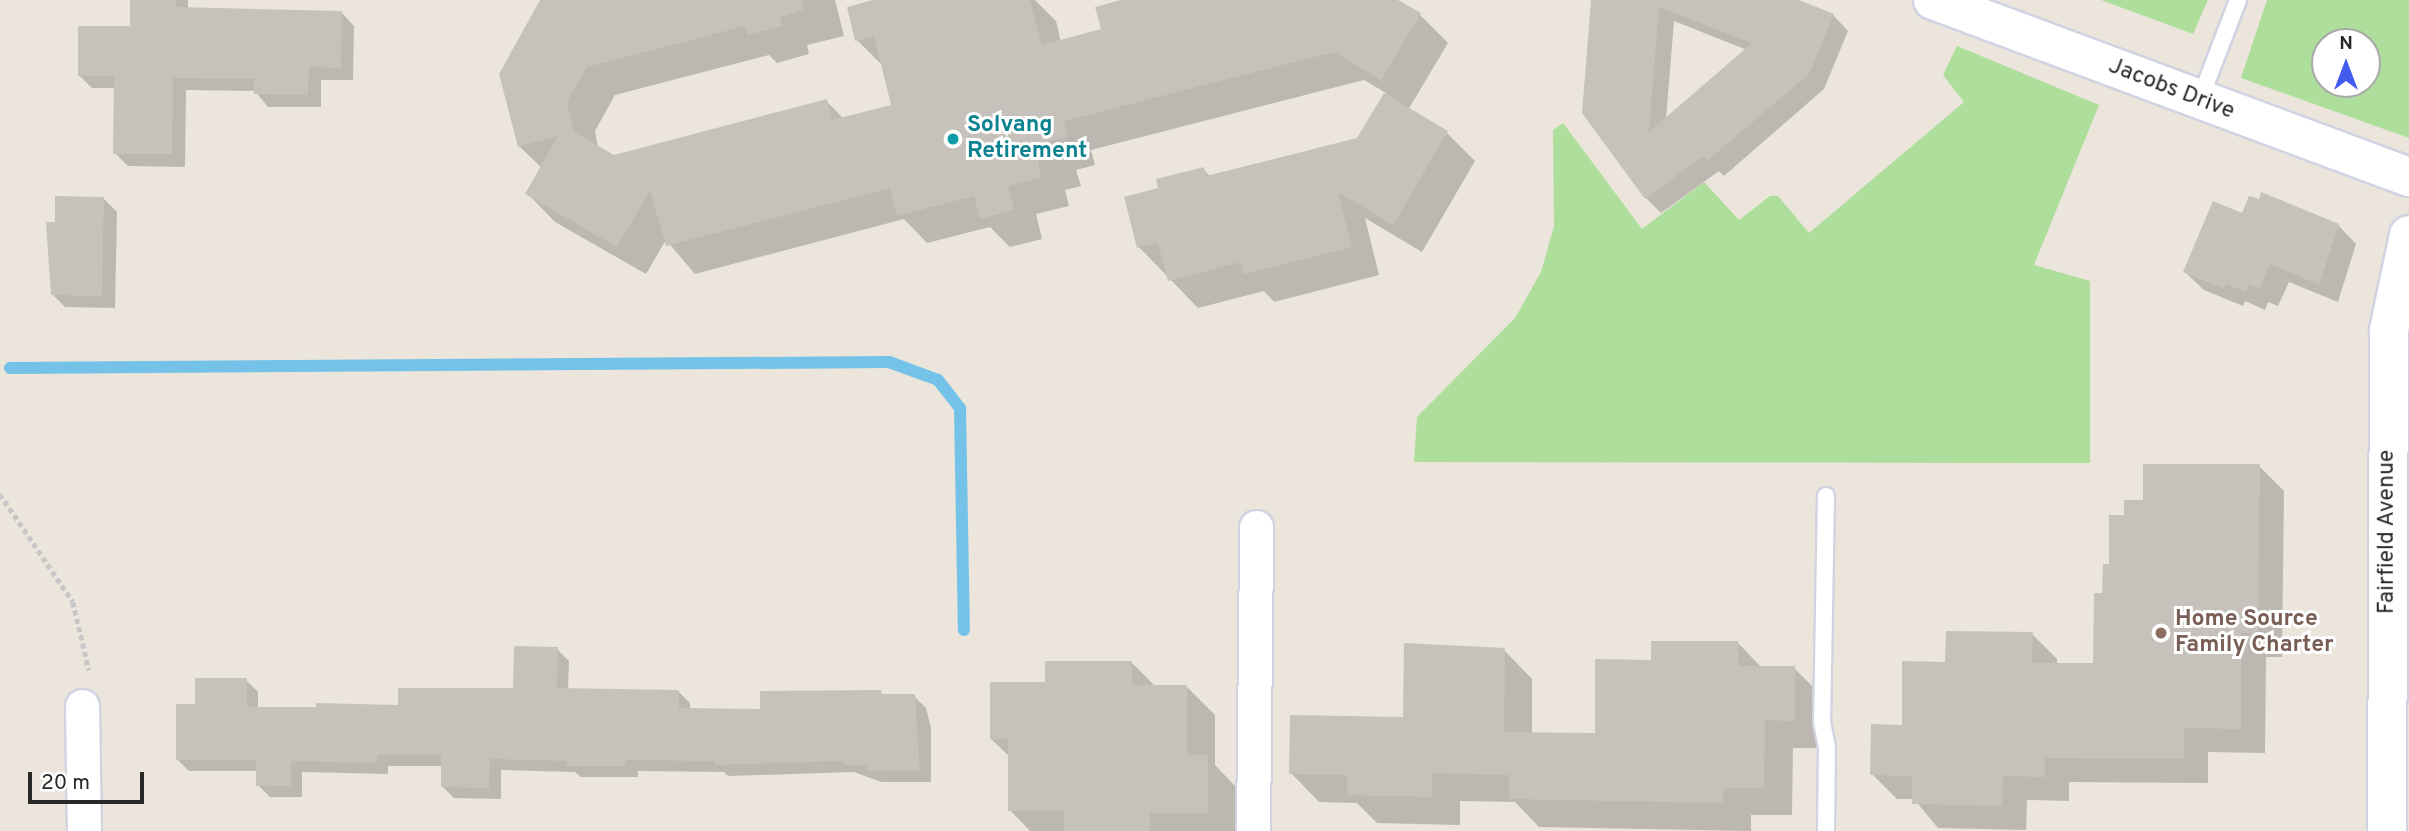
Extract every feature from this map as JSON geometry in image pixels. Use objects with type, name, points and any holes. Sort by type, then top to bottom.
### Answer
[{"type":"street","name":"Jacobs Drive","points":[[1933,0],[2409,177]]},
{"type":"street","name":"Fairfield Avenue","points":[[2387,831],[2389,330],[2409,235]]},
{"type":"street","points":[[1253,831],[1256,527]]},
{"type":"street","points":[[82,706],[84,831]]},
{"type":"lane","points":[[2199,101],[2238,0]]},
{"type":"lane","points":[[1826,496],[1822,722],[1827,747],[1826,831]]},
{"type":"path","points":[[0,494],[73,602],[90,686],[90,699],[82,706]]},
{"type":"green space","points":[[2101,0],[2208,0],[2193,34]]},
{"type":"green space","points":[[2267,0],[2409,0],[2409,138],[2241,78]]},
{"type":"green space","points":[[1957,46],[2099,105],[2034,265],[2090,281],[2090,463],[1414,462],[1417,417],[1515,318],[1541,272],[1554,226],[1553,130],[1563,123],[1642,229],[1704,182],[1739,220],[1770,196],[1778,196],[1809,233],[1964,102],[1943,75]]},
{"type":"building","points":[[130,0],[176,0],[176,7],[342,11],[341,68],[309,67],[308,95],[254,94],[254,79],[173,78],[172,154],[113,154],[114,76],[78,76],[78,26],[130,26]]},
{"type":"building","points":[[540,0],[801,0],[803,10],[780,17],[782,26],[747,35],[745,26],[587,67],[567,102],[574,132],[614,155],[827,99],[832,120],[891,105],[874,36],[855,41],[847,7],[873,0],[1030,0],[1042,45],[1101,29],[1095,7],[1121,0],[1398,0],[1421,13],[1381,80],[1334,52],[1064,121],[1068,137],[1049,141],[1053,158],[1038,161],[1041,178],[1008,186],[1014,210],[980,219],[974,196],[897,216],[890,188],[666,246],[650,190],[617,247],[525,194],[558,136],[518,147],[499,74]]},
{"type":"building","points":[[1591,0],[1799,0],[1834,14],[1809,74],[1707,161],[1703,156],[1645,199],[1582,113]],"holes":[[[1659,7],[1752,43],[1649,132]]]},
{"type":"building","points":[[1384,93],[1448,131],[1393,225],[1338,192],[1352,247],[1244,274],[1241,262],[1168,281],[1158,243],[1137,248],[1124,197],[1158,188],[1156,179],[1204,167],[1206,176],[1357,138]]},
{"type":"building","points":[[2261,192],[2339,224],[2319,285],[2270,264],[2260,289],[2249,284],[2246,292],[2226,284],[2224,289],[2183,272],[2213,201],[2242,213],[2249,196],[2259,199]]},
{"type":"building","points":[[55,196],[104,197],[102,296],[51,295],[46,222],[55,222]]},
{"type":"building","points":[[2143,464],[2260,464],[2258,633],[2241,633],[2241,729],[2184,728],[2184,759],[2045,758],[2045,777],[2003,776],[2002,806],[1912,804],[1912,776],[1870,775],[1871,724],[1902,725],[1902,661],[1945,662],[1946,631],[2033,632],[2032,663],[2093,663],[2094,593],[2102,593],[2103,564],[2109,564],[2109,515],[2124,515],[2124,500],[2143,500]]},
{"type":"building","points":[[1651,641],[1738,641],[1738,666],[1795,666],[1795,721],[1765,720],[1764,788],[1724,788],[1723,803],[1509,799],[1509,775],[1432,773],[1432,797],[1347,795],[1347,775],[1289,774],[1290,715],[1403,717],[1404,643],[1505,648],[1504,732],[1595,733],[1595,659],[1651,660]]},
{"type":"building","points":[[514,646],[558,647],[557,688],[679,690],[679,708],[760,709],[760,691],[881,690],[881,694],[915,694],[920,771],[867,771],[867,765],[844,765],[844,761],[715,765],[715,761],[626,760],[626,766],[567,766],[567,761],[490,759],[489,788],[441,787],[441,755],[377,755],[377,763],[291,761],[291,786],[256,786],[256,760],[176,760],[176,704],[195,704],[195,678],[247,678],[247,707],[316,707],[316,703],[398,705],[398,688],[513,688]]},
{"type":"building","points":[[1045,661],[1132,661],[1132,685],[1187,685],[1187,755],[1208,755],[1208,813],[1150,813],[1150,831],[1064,831],[1064,811],[1008,811],[1008,739],[990,739],[990,682],[1045,682]]},
{"type":"waterway","points":[[10,368],[889,362],[938,380],[960,408],[964,630]]},
{"type":"place","name":"Solvang Retirement","points":[[953,139]]},
{"type":"place","name":"Home Source Family Charter","points":[[2161,633]]}]
